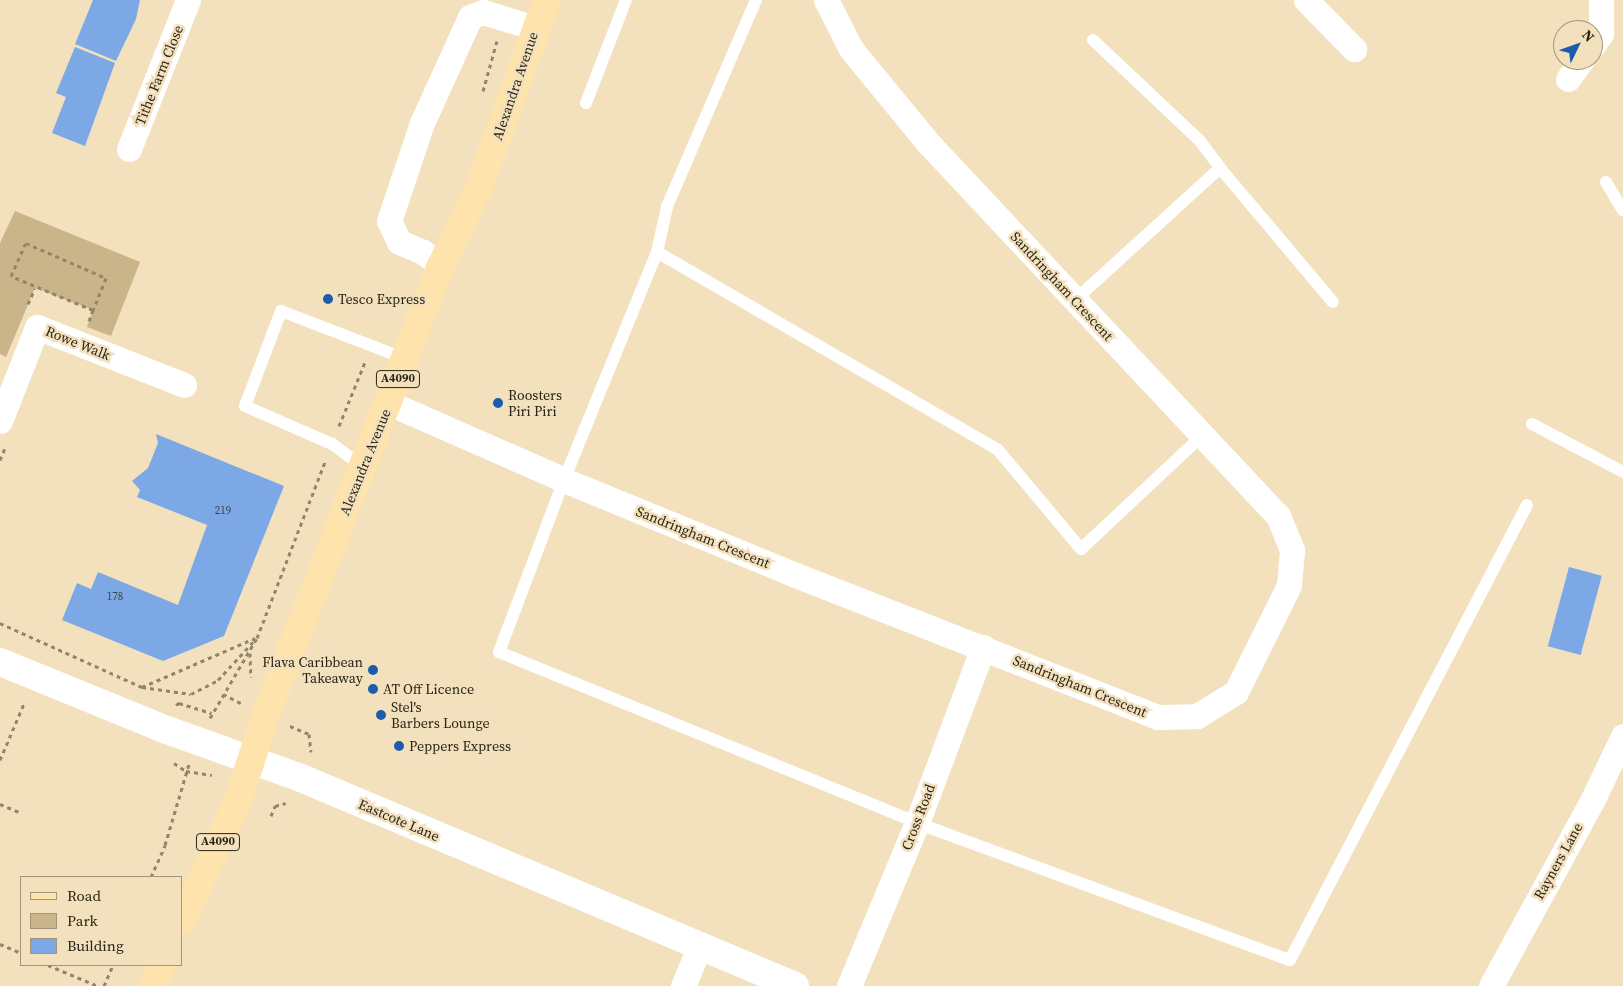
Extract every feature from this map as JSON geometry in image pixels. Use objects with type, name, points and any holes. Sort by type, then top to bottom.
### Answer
[{"type":"main road","name":"Alexandra Avenue","points":[[182,920],[232,816],[249,759],[406,359],[440,266],[480,185],[535,28],[547,0]]},
{"type":"main road","points":[[152,986],[162,966]]},
{"type":"street","name":"Tithe Farm Close","points":[[129,149],[188,0]]},
{"type":"street","name":"Sandringham Crescent","points":[[388,403],[564,480],[1158,717],[1198,716],[1236,692],[1289,586],[1292,550],[1278,516],[929,144],[851,49],[826,0]]},
{"type":"street","points":[[1306,0],[1354,49]]},
{"type":"street","points":[[1601,0],[1602,20]]},
{"type":"street","points":[[440,266],[422,252],[399,242],[389,221],[422,124],[470,17],[483,12],[535,28]]},
{"type":"street","name":"Rowe Walk","points":[[0,421],[37,327],[184,385]]},
{"type":"street","name":"Cross Road","points":[[848,986],[917,823],[982,647]]},
{"type":"street","name":"Eastcote Lane","points":[[0,662],[167,730],[300,778],[699,948],[795,986]]},
{"type":"street","name":"Rayners Lane","points":[[1491,986],[1592,801],[1623,736]]},
{"type":"street","points":[[683,986],[699,948]]},
{"type":"lane","points":[[586,103],[626,0]]},
{"type":"lane","points":[[756,0],[667,207],[657,252],[564,480],[499,652],[917,823],[1290,960],[1527,505]]},
{"type":"lane","points":[[1093,40],[1200,141],[1220,168],[1333,302]]},
{"type":"lane","points":[[1075,300],[1220,168]]},
{"type":"lane","points":[[1606,182],[1623,210]]},
{"type":"lane","points":[[657,252],[998,450],[1081,549],[1203,435]]},
{"type":"lane","points":[[363,467],[332,444],[245,406],[280,311],[406,359]]},
{"type":"lane","points":[[1532,424],[1623,472]]},
{"type":"path","points":[[482,94],[503,18]]},
{"type":"path","points":[[26,243],[106,278],[93,310],[35,288],[11,276],[26,243]]},
{"type":"path","points":[[208,722],[256,638],[371,347]]},
{"type":"path","points":[[0,623],[142,687],[191,694],[218,680],[256,638]]},
{"type":"path","points":[[142,687],[256,638]]},
{"type":"path","points":[[0,760],[35,676]]},
{"type":"path","points":[[223,694],[246,706]]},
{"type":"path","points":[[296,728],[308,734],[310,752]]},
{"type":"path","points":[[151,876],[165,845],[191,759]]},
{"type":"path","points":[[271,816],[280,802],[289,804]]},
{"type":"path","points":[[0,804],[19,812]]},
{"type":"path","points":[[0,944],[20,953]]},
{"type":"path","points":[[50,966],[98,986]]},
{"type":"path","points":[[104,986],[113,966]]},
{"type":"green space","points":[[15,211],[140,262],[111,336],[87,327],[93,310],[35,288],[6,357],[0,354],[0,243]]},
{"type":"building","points":[[93,0],[140,0],[136,19],[116,61],[75,44]]},
{"type":"building","points":[[75,47],[115,63],[85,146],[52,133],[66,97],[56,93]]},
{"type":"building","points":[[156,434],[284,486],[224,636],[163,661],[62,620],[77,583],[91,589],[98,572],[178,605],[207,525],[137,497],[140,490],[132,481],[148,468],[158,443]]},
{"type":"building","points":[[1569,567],[1602,576],[1581,655],[1548,646]]},
{"type":"place","name":"Tesco Express","points":[[328,299]]},
{"type":"place","name":"Roosters Piri Piri","points":[[498,403]]},
{"type":"place","name":"Flava Caribbean Takeaway","points":[[373,670]]},
{"type":"place","name":"AT Off Licence","points":[[373,689]]},
{"type":"place","name":"Stel's Barbers Lounge","points":[[381,715]]},
{"type":"place","name":"Peppers Express","points":[[399,746]]}]
